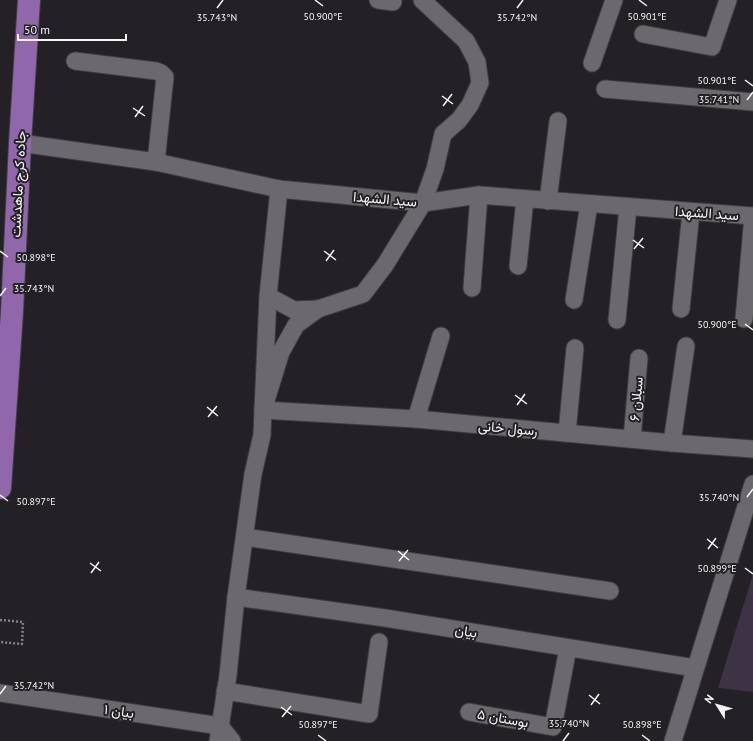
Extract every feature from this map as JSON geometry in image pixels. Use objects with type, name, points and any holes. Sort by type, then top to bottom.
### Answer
[{"type":"main road","name":"جاده کرج ماهدشت","points":[[0,488],[2,441],[12,312],[20,143],[29,0]]},
{"type":"street","points":[[268,296],[294,310],[318,309],[362,294],[385,265],[423,203],[435,169],[443,134],[459,120],[470,105],[480,83],[477,62],[466,41],[422,0]]},
{"type":"street","points":[[592,63],[614,0]]},
{"type":"street","points":[[643,34],[712,47],[728,0]]},
{"type":"street","points":[[75,61],[156,71],[165,77],[156,162]]},
{"type":"street","points":[[605,89],[753,102]]},
{"type":"street","points":[[548,201],[558,121]]},
{"type":"street","name":"سید الشهدا","points":[[20,143],[156,162],[279,189],[423,203],[479,195],[753,216]]},
{"type":"street","points":[[232,741],[219,733],[253,474],[262,435],[268,296],[279,189]]},
{"type":"street","points":[[472,288],[479,195]]},
{"type":"street","points":[[518,266],[525,199]]},
{"type":"street","points":[[574,300],[588,204]]},
{"type":"street","points":[[617,320],[628,207]]},
{"type":"street","points":[[681,309],[692,212]]},
{"type":"street","points":[[744,318],[753,216]]},
{"type":"street","points":[[263,410],[281,352],[296,325],[318,309]]},
{"type":"street","points":[[416,419],[441,336]]},
{"type":"street","points":[[672,443],[686,346]]},
{"type":"street","points":[[567,433],[575,348]]},
{"type":"street","name":"سبلان ۶","points":[[632,439],[639,358]]},
{"type":"street","name":"رسول خانی","points":[[263,410],[416,419],[672,443],[753,449]]},
{"type":"street","points":[[672,741],[750,504],[753,484]]},
{"type":"street","points":[[245,537],[610,591]]},
{"type":"street","name":"بیان","points":[[236,597],[385,618],[695,668]]},
{"type":"street","points":[[225,691],[369,714],[379,642]]},
{"type":"street","name":"بوستان ۵","points":[[469,712],[553,727],[568,648]]},
{"type":"street","name":"بیان ۱","points":[[0,693],[219,733]]},
{"type":"path","points":[[0,620],[23,622],[22,644],[0,642]]},
{"type":"shaded area","points":[[753,574],[753,692],[718,688]]}]
